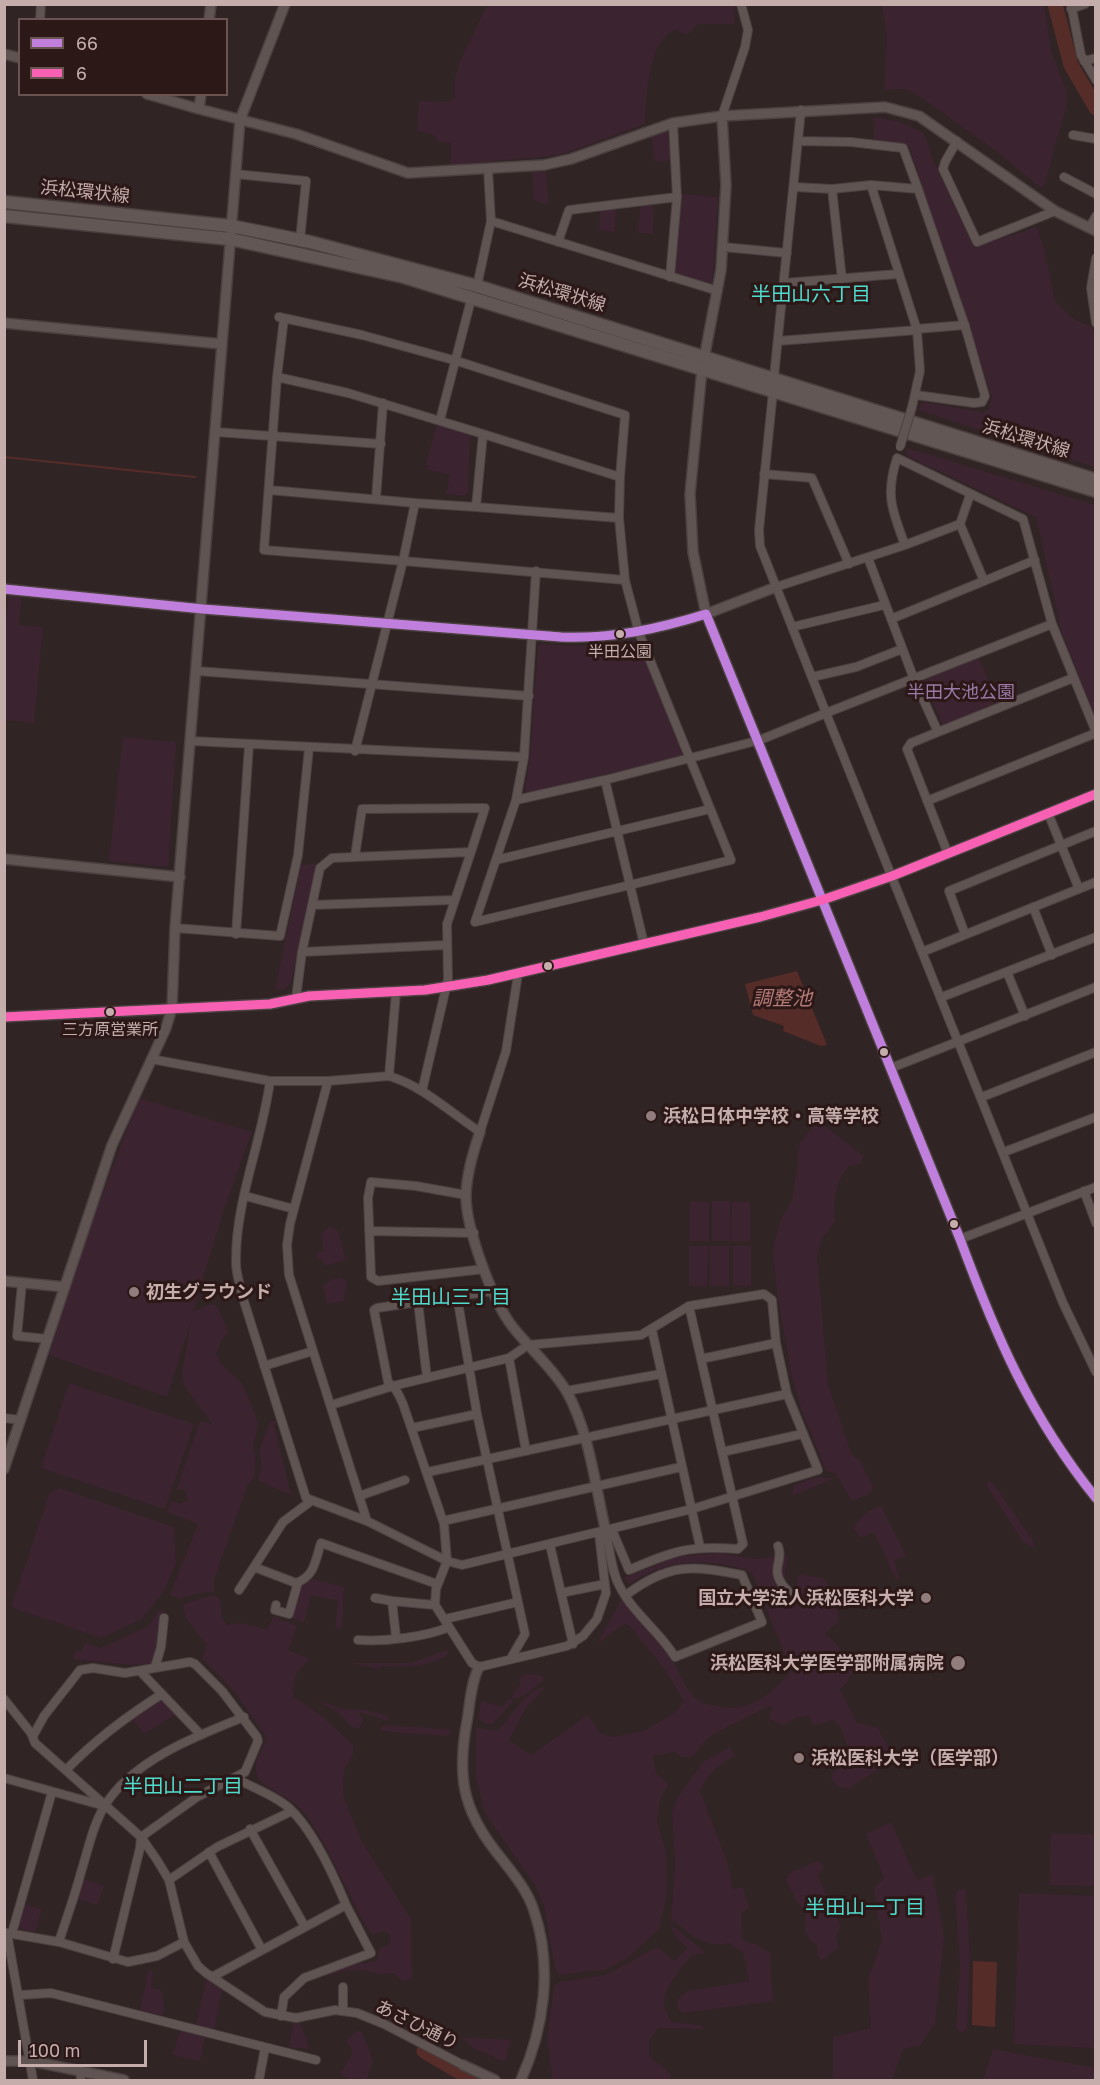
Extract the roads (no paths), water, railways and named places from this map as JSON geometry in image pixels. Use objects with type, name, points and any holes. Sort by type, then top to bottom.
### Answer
[{"type":"main road","name":"浜松環状線","points":[[4,202],[231,226],[300,240],[475,291],[704,363],[773,391],[1095,491]]},
{"type":"main road","name":"浜松環状線","points":[[4,216],[230,239],[475,291]]},
{"type":"main road","name":"浜松環状線","points":[[704,363],[774,377],[1095,480]]},
{"type":"street","points":[[4,1470],[112,1145],[172,1008],[175,928],[203,609],[240,120],[285,4]]},
{"type":"street","points":[[741,4],[748,30],[745,47],[722,116],[726,185],[723,247],[718,291],[704,363],[690,494],[693,552],[706,614],[760,740],[822,900],[960,1239],[991,1324],[1024,1394],[1066,1459],[1095,1498]]},
{"type":"street","points":[[1084,4],[1071,7],[1076,39],[1084,62],[1095,80]]},
{"type":"street","points":[[1084,62],[1095,58]]},
{"type":"street","points":[[154,96],[296,134],[408,173],[488,170],[571,159],[673,123],[722,116],[885,106],[919,116],[1055,212],[1092,230],[1095,216]]},
{"type":"street","points":[[200,109],[201,96]]},
{"type":"street","points":[[774,377],[801,110]]},
{"type":"street","points":[[670,277],[677,196],[673,123]]},
{"type":"street","points":[[1072,135],[1095,139]]},
{"type":"street","points":[[799,141],[851,142],[903,148],[907,152],[985,393],[984,400],[974,403],[916,395]]},
{"type":"street","points":[[957,141],[945,162],[944,169],[977,242],[1055,212]]},
{"type":"street","points":[[440,420],[457,362],[491,221],[488,170]]},
{"type":"street","points":[[235,174],[306,181],[300,240]]},
{"type":"street","points":[[1064,177],[1095,194]]},
{"type":"street","points":[[795,187],[832,189],[871,185],[918,189]]},
{"type":"street","points":[[871,185],[917,330],[920,361],[916,395],[891,475],[889,499],[905,545]]},
{"type":"street","points":[[832,189],[842,279]]},
{"type":"street","points":[[558,242],[569,210],[677,196]]},
{"type":"street","points":[[491,221],[718,291]]},
{"type":"street","points":[[723,247],[787,253]]},
{"type":"street","points":[[1095,258],[1093,286],[1095,323]]},
{"type":"street","points":[[784,283],[898,274]]},
{"type":"street","points":[[536,571],[524,757],[516,800],[475,922],[731,860],[639,633],[625,580],[618,518],[625,415],[457,362],[362,335],[282,318],[264,550],[536,571],[625,580]]},
{"type":"street","points":[[4,323],[222,344]]},
{"type":"street","points":[[778,341],[964,325]]},
{"type":"street","points":[[277,377],[383,403],[620,477]]},
{"type":"street","points":[[773,391],[760,538],[765,564],[942,997],[1063,1303],[1095,1372]]},
{"type":"street","points":[[376,499],[383,403]]},
{"type":"street","points":[[216,432],[381,444]]},
{"type":"street","points":[[476,507],[483,434]]},
{"type":"street","points":[[897,458],[1023,519],[1052,624],[1095,733],[927,801]]},
{"type":"street","points":[[764,474],[812,478],[849,564]]},
{"type":"street","points":[[269,490],[618,518]]},
{"type":"street","points":[[970,495],[960,524],[984,581]]},
{"type":"street","points":[[356,751],[386,623],[404,561],[415,503]]},
{"type":"street","points":[[4,589],[203,609],[593,638],[639,633],[706,614],[776,587],[868,558],[960,524]]},
{"type":"street","points":[[868,558],[914,679],[938,732]]},
{"type":"street","points":[[891,619],[1035,561]]},
{"type":"street","points":[[792,627],[885,605]]},
{"type":"street","points":[[516,800],[605,780],[760,740],[1052,624]]},
{"type":"street","points":[[812,677],[856,667],[902,649]]},
{"type":"street","points":[[197,671],[371,686],[529,696]]},
{"type":"street","points":[[948,854],[907,749],[911,743],[1073,678]]},
{"type":"street","points":[[192,741],[356,751],[524,757]]},
{"type":"street","points":[[236,934],[249,744]]},
{"type":"street","points":[[175,928],[280,936],[298,855],[309,748]]},
{"type":"street","points":[[605,780],[644,944]]},
{"type":"street","points":[[4,1017],[260,1005],[296,999],[446,988],[518,974],[822,900],[892,876],[1095,794]]},
{"type":"street","points":[[355,856],[363,809],[485,808],[447,924],[446,988],[422,1092]]},
{"type":"street","points":[[496,860],[710,809]]},
{"type":"street","points":[[1048,813],[1079,889]]},
{"type":"street","points":[[965,934],[949,891],[1095,831]]},
{"type":"street","points":[[296,999],[302,952],[320,868],[332,858],[471,852]]},
{"type":"street","points":[[4,859],[180,877]]},
{"type":"street","points":[[922,951],[1095,882]]},
{"type":"street","points":[[312,904],[453,900]]},
{"type":"street","points":[[1033,907],[1052,955]]},
{"type":"street","points":[[942,997],[1095,937]]},
{"type":"street","points":[[302,952],[445,945]]},
{"type":"street","points":[[1007,972],[1025,1016]]},
{"type":"street","points":[[518,974],[506,1051],[468,1172],[466,1195],[474,1233],[492,1291],[507,1319],[566,1391],[584,1437],[619,1586],[626,1595],[675,1657],[762,1622],[742,1575],[702,1568],[667,1572],[653,1576],[626,1595]]},
{"type":"street","points":[[891,1068],[1095,987]]},
{"type":"street","points":[[389,1076],[396,992]]},
{"type":"street","points":[[982,1097],[1095,1052]]},
{"type":"street","points":[[151,1059],[270,1081],[327,1081],[389,1076],[422,1092],[480,1132]]},
{"type":"street","points":[[270,1081],[265,1114],[238,1227],[236,1265],[242,1295],[264,1366],[306,1498],[311,1502],[367,1521],[447,1561],[462,1564],[606,1532],[692,1509],[818,1470],[787,1394],[776,1343],[772,1300],[764,1294],[689,1306],[652,1330],[628,1338],[528,1345],[509,1358],[393,1386],[331,1405]]},
{"type":"street","points":[[327,1081],[294,1209],[287,1245],[289,1275],[367,1521]]},
{"type":"street","points":[[1004,1152],[1095,1117]]},
{"type":"street","points":[[466,1195],[373,1180],[369,1198],[371,1277],[375,1281],[484,1269]]},
{"type":"street","points":[[960,1239],[1095,1187]]},
{"type":"street","points":[[1083,1191],[1095,1223]]},
{"type":"street","points":[[244,1196],[294,1209]]},
{"type":"street","points":[[369,1231],[474,1233]]},
{"type":"street","points":[[4,1281],[64,1287]]},
{"type":"street","points":[[22,1283],[17,1336],[48,1339]]},
{"type":"street","points":[[492,1291],[374,1310],[388,1382],[393,1386],[412,1428],[428,1472],[448,1542],[447,1561],[437,1584],[435,1605],[472,1663],[479,1667],[573,1644],[597,1619],[605,1602],[606,1532]]},
{"type":"street","points":[[457,1296],[477,1414],[525,1634],[511,1658]]},
{"type":"street","points":[[418,1302],[427,1378]]},
{"type":"street","points":[[606,1532],[629,1570],[675,1551],[700,1546],[738,1549],[743,1544],[689,1306]]},
{"type":"street","points":[[652,1330],[700,1546]]},
{"type":"street","points":[[701,1359],[776,1343]]},
{"type":"street","points":[[264,1366],[313,1352]]},
{"type":"street","points":[[509,1358],[526,1451]]},
{"type":"street","points":[[566,1391],[661,1374]]},
{"type":"street","points":[[428,1472],[787,1394]]},
{"type":"street","points":[[412,1428],[477,1414]]},
{"type":"street","points":[[4,1418],[21,1420]]},
{"type":"street","points":[[722,1452],[802,1434]]},
{"type":"street","points":[[443,1521],[681,1467]]},
{"type":"street","points":[[359,1496],[405,1480]]},
{"type":"street","points":[[239,1590],[284,1522],[311,1502]]},
{"type":"street","points":[[254,1567],[298,1582],[310,1576],[321,1543],[437,1584]]},
{"type":"street","points":[[550,1545],[573,1644]]},
{"type":"street","points":[[778,1546],[780,1551],[776,1569],[781,1584],[789,1592]]},
{"type":"street","points":[[276,1605],[275,1610],[289,1614],[298,1582]]},
{"type":"street","points":[[561,1593],[605,1584]]},
{"type":"street","points":[[375,1598],[435,1605]]},
{"type":"street","points":[[392,1601],[396,1637]]},
{"type":"street","points":[[445,1619],[518,1602]]},
{"type":"street","points":[[155,1667],[161,1647],[164,1618]]},
{"type":"street","points":[[364,1643],[396,1637],[424,1636],[449,1627]]},
{"type":"street","points":[[33,1736],[44,1716],[80,1670],[140,1671],[155,1667],[195,1664],[244,1717],[258,1741],[245,1772],[188,1803],[141,1837],[113,1959]]},
{"type":"street","points":[[479,1667],[463,1743],[461,1769],[464,1792],[476,1823],[527,1896],[534,1910],[543,1952],[543,2005],[537,2037],[521,2080]]},
{"type":"street","points":[[140,1671],[200,1734]]},
{"type":"street","points":[[66,1770],[89,1746],[128,1715],[162,1695]]},
{"type":"street","name":"あさひ通り","points":[[4,1699],[33,1736],[35,1743],[141,1837],[169,1880],[184,1942],[198,1966],[261,2010],[296,2018],[343,2010],[377,2020],[462,2064]]},
{"type":"street","points":[[59,1942],[93,1833],[104,1806],[121,1787],[146,1766],[200,1734],[244,1717]]},
{"type":"street","points":[[5,1778],[104,1806]]},
{"type":"street","points":[[235,1778],[281,1802],[292,1811],[323,1857],[371,1953],[304,1978],[284,1997],[281,2016]]},
{"type":"street","points":[[33,2080],[8,1933],[52,1792]]},
{"type":"street","points":[[169,1880],[209,1852],[250,1829],[292,1811]]},
{"type":"street","points":[[250,1829],[305,1927]]},
{"type":"street","points":[[209,1852],[262,1950]]},
{"type":"street","points":[[212,1977],[346,1905]]},
{"type":"street","points":[[8,1933],[59,1942],[113,1959],[143,1960],[184,1942]]},
{"type":"street","points":[[343,1987],[343,2010]]},
{"type":"street","points":[[20,1995],[51,1993],[316,2060]]},
{"type":"street","points":[[259,2080],[266,2048]]},
{"type":"street","points":[[4,2061],[31,2061],[80,2076],[124,2080]]},
{"type":"street","points":[[462,2064],[495,2080]]},
{"type":"water","name":"調整池","points":[[797,971],[827,1045],[821,1046],[783,1031],[784,1026],[753,1015],[745,984]]},
{"type":"water","points":[[973,1961],[997,1962],[995,2027],[972,2025]]},
{"type":"waterway","points":[[1055,4],[1071,65],[1096,108]]},
{"type":"waterway","points":[[4,457],[195,477]]},
{"type":"waterway","points":[[424,2051],[473,2080]]},
{"type":"place","name":"半田公園","points":[[620,634]]},
{"type":"place","name":"三方原営業所","points":[[110,1012]]},
{"type":"place","name":"浜松日体中学校・高等学校","points":[[651,1116]]},
{"type":"place","name":"初生グラウンド","points":[[134,1292]]},
{"type":"place","name":"国立大学法人浜松医科大学","points":[[926,1598]]},
{"type":"place","name":"浜松医科大学医学部附属病院","points":[[958,1663]]},
{"type":"place","name":"浜松医科大学（医学部）","points":[[799,1758]]},
{"type":"district","name":"半田山六丁目","points":[[811,295]]},
{"type":"district","name":"半田山三丁目","points":[[451,1298]]},
{"type":"district","name":"半田山二丁目","points":[[183,1787]]},
{"type":"district","name":"半田山一丁目","points":[[865,1908]]},
{"type":"park label","name":"半田大池公園","points":[[961,692]]}]
